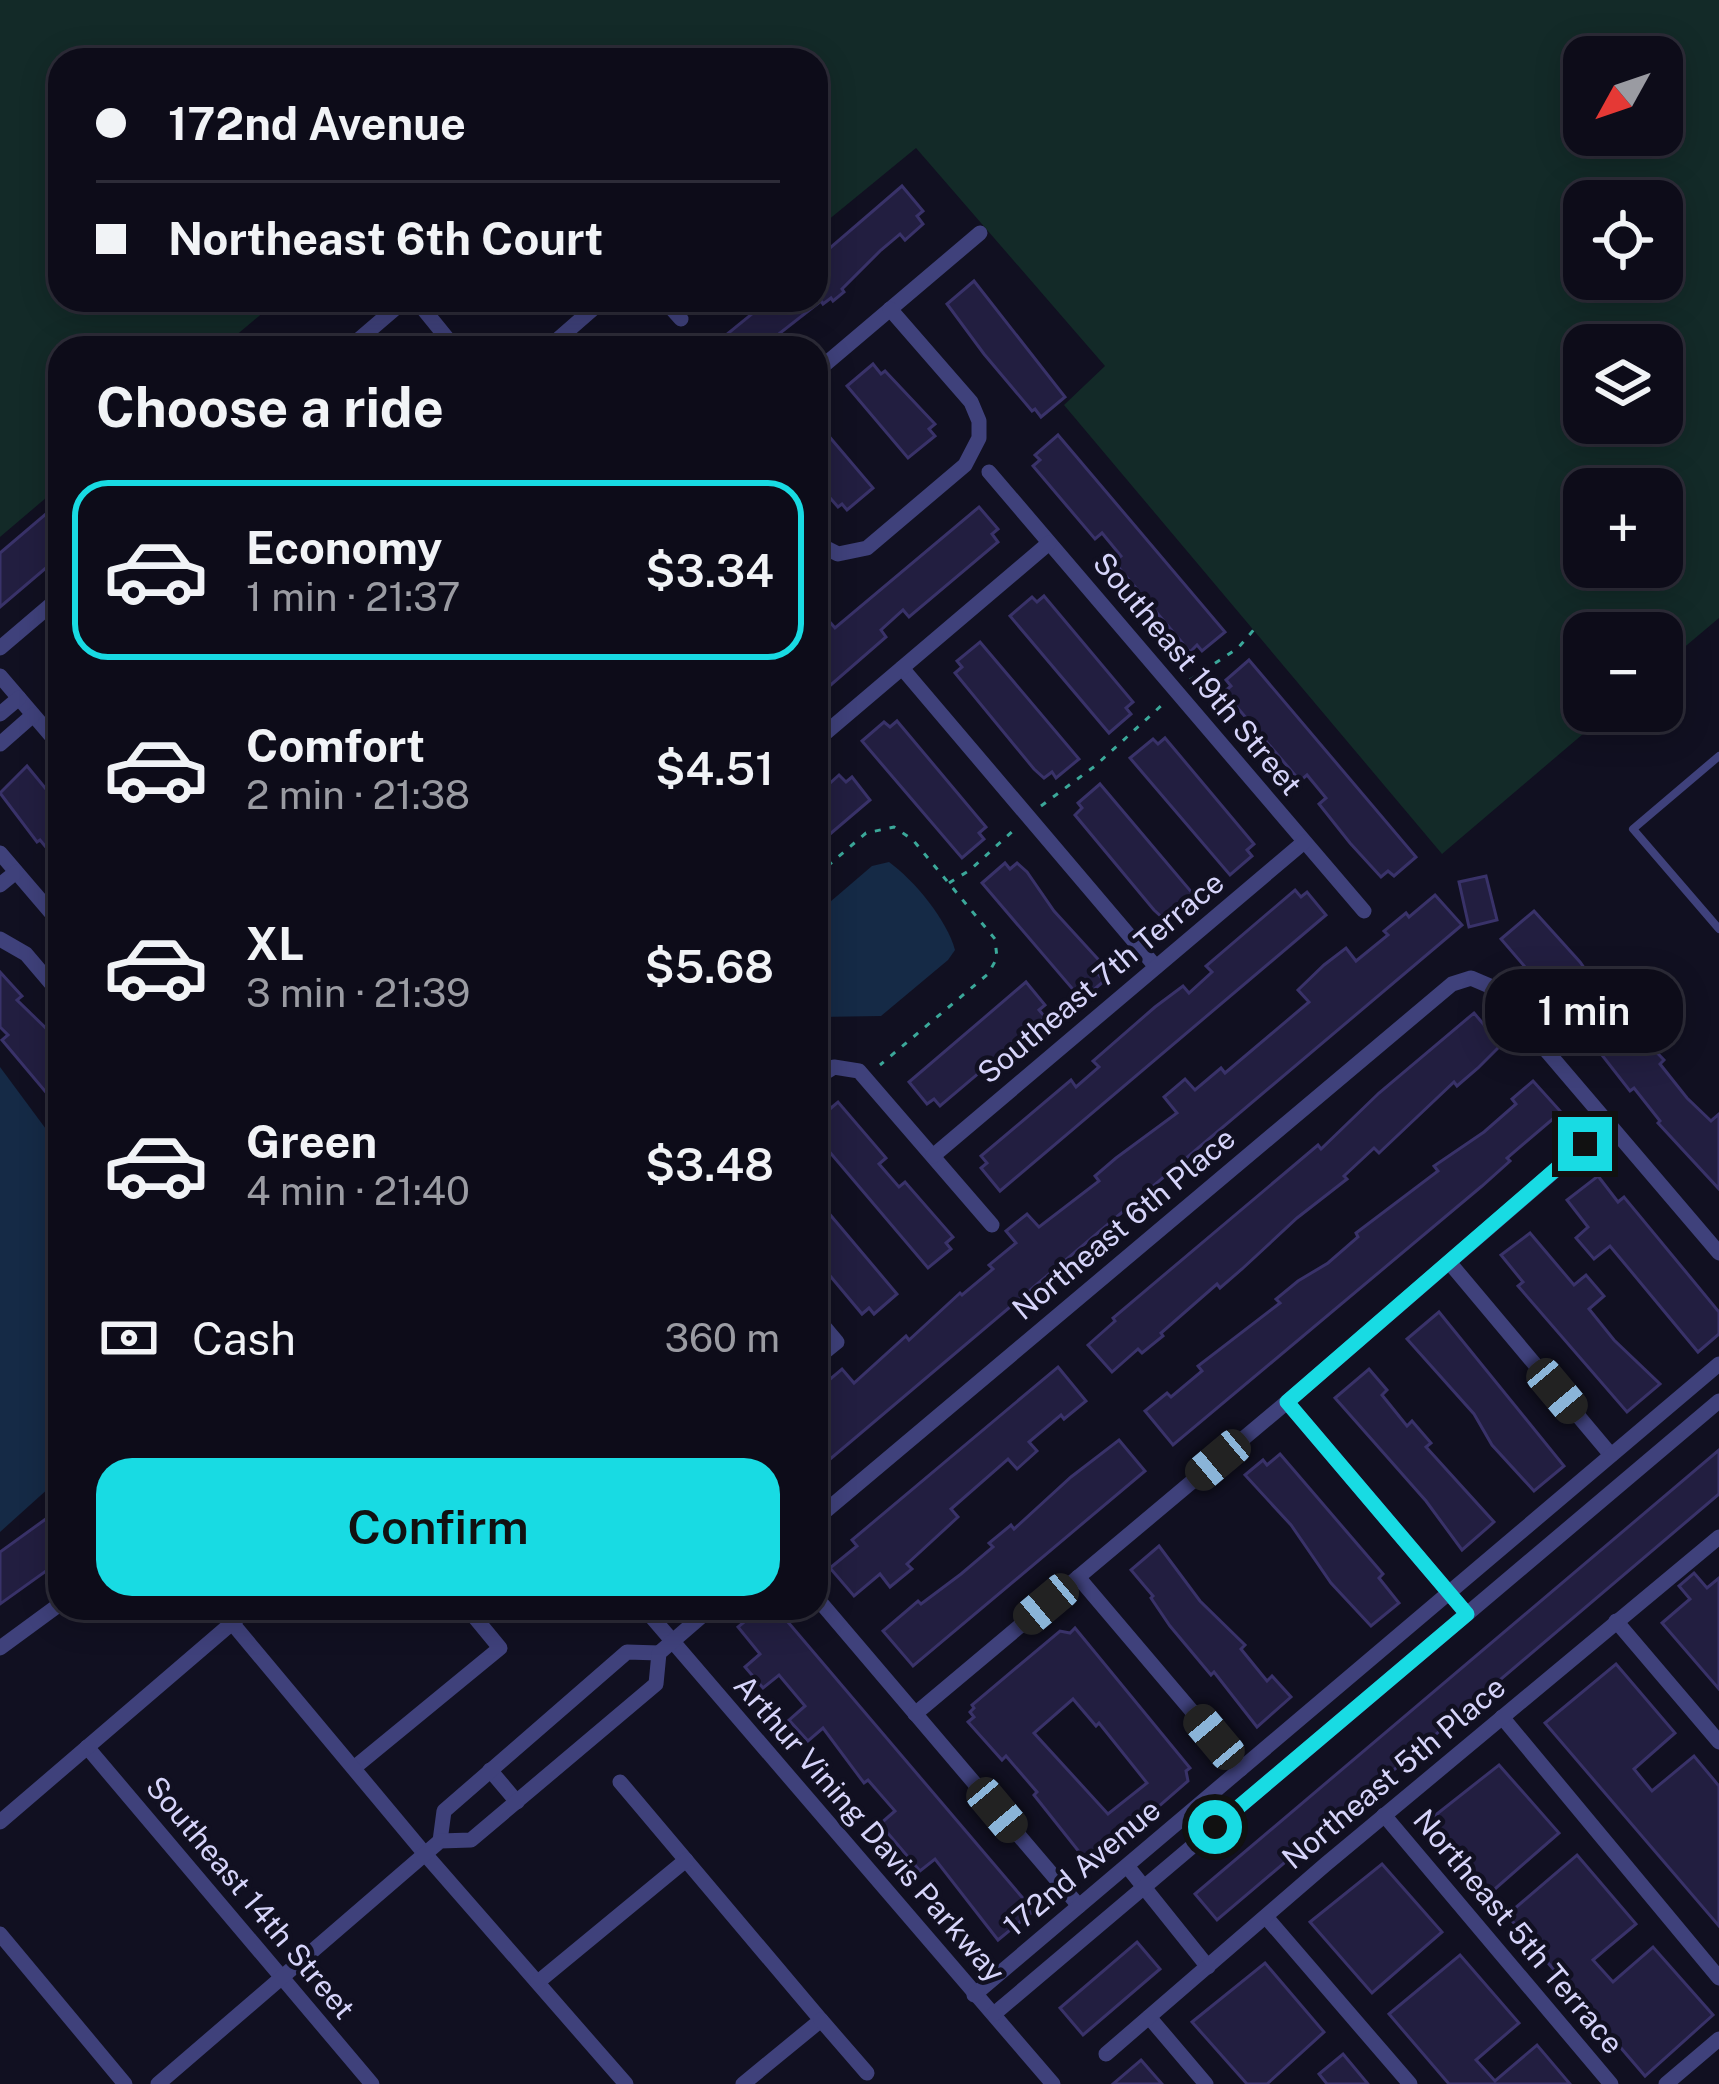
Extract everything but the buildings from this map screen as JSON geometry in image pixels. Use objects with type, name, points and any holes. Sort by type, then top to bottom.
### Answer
[{"type":"street","points":[[828,362],[980,233]]},
{"type":"street","points":[[828,549],[838,554],[867,548],[965,465],[979,438],[979,421],[971,402],[890,309]]},
{"type":"street","points":[[363,336],[391,312]]},
{"type":"street","points":[[426,312],[445,336]]},
{"type":"street","points":[[562,336],[589,312]]},
{"type":"street","points":[[675,312],[681,319]]},
{"type":"street","name":"Southeast 19th Street","points":[[989,472],[1364,911]]},
{"type":"street","points":[[828,731],[1049,543]]},
{"type":"street","points":[[0,648],[48,607]]},
{"type":"street","points":[[902,668],[1156,968]]},
{"type":"street","points":[[0,676],[48,732]]},
{"type":"street","points":[[0,714],[19,698]]},
{"type":"street","points":[[0,744],[33,715]]},
{"type":"street","name":"Southeast 7th Terrace","points":[[933,1156],[1304,842]]},
{"type":"street","points":[[0,853],[48,909]]},
{"type":"street","points":[[0,886],[16,872]]},
{"type":"street","points":[[0,940],[26,954],[48,980]]},
{"type":"street","name":"Northeast 6th Place","points":[[828,1509],[1452,983],[1471,978],[1492,987],[1610,1123]]},
{"type":"street","points":[[828,1071],[848,1066],[866,1077],[992,1225]]},
{"type":"street","points":[[915,1714],[1610,1123],[1719,1253]]},
{"type":"street","points":[[1449,1262],[1611,1455]]},
{"type":"street","name":"172nd Avenue","points":[[974,1995],[1719,1364]]},
{"type":"street","name":"172nd Avenue","points":[[994,2014],[1719,1401]]},
{"type":"street","points":[[1287,1402],[1467,1614]]},
{"type":"street","name":"Northeast 5th Place","points":[[1106,2054],[1384,1815],[1719,1538]]},
{"type":"street","points":[[1078,1577],[1241,1768]]},
{"type":"street","points":[[828,1611],[1079,1906]]},
{"type":"street","points":[[0,1648],[48,1613]]},
{"type":"street","points":[[0,1822],[235,1620]]},
{"type":"street","points":[[355,1767],[500,1648],[477,1620]]},
{"type":"street","name":"Arthur Vining Davis Parkway","points":[[654,1620],[1053,2084]]},
{"type":"street","points":[[158,2084],[440,1841],[471,1840],[656,1684],[659,1653],[696,1620]]},
{"type":"street","points":[[1616,1622],[1719,1742]]},
{"type":"street","points":[[232,1623],[626,2084]]},
{"type":"street","points":[[440,1841],[444,1811],[627,1652],[659,1653]]},
{"type":"street","points":[[1502,1717],[1719,1978]]},
{"type":"street","name":"Southeast 14th Street","points":[[87,1747],[372,2084]]},
{"type":"street","points":[[490,1770],[517,1802]]},
{"type":"street","points":[[620,1782],[867,2073]]},
{"type":"street","name":"Northeast 5th Terrace","points":[[1384,1815],[1611,2084]]},
{"type":"street","points":[[538,1982],[686,1860]]},
{"type":"street","points":[[1126,1866],[1208,1967]]},
{"type":"street","points":[[1266,1917],[1409,2084]]},
{"type":"street","points":[[0,1934],[125,2084]]},
{"type":"street","points":[[1149,2017],[1206,2084]]},
{"type":"street","points":[[743,2084],[820,2020]]},
{"type":"street","points":[[1666,2084],[1719,2039]]},
{"type":"lane","points":[[1719,756],[1633,829],[1719,928]]},
{"type":"path","points":[[1184,685],[1238,648],[1257,626]]},
{"type":"path","points":[[1037,810],[1095,766],[1168,700]]},
{"type":"path","points":[[949,883],[975,867],[1021,824]]},
{"type":"path","points":[[828,866],[866,833],[888,826],[908,835],[993,935],[995,963],[986,976],[874,1070]]},
{"type":"green space","points":[[0,0],[1719,0],[1719,618],[1683,648],[1683,612],[1563,612],[1563,732],[1585,732],[1442,854],[1064,405],[1105,366],[916,148],[828,220],[828,48],[48,48],[48,312],[264,312],[235,336],[48,336],[48,496],[0,537]]},
{"type":"water","points":[[889,862],[909,879],[945,926],[955,950],[881,1016],[828,1017],[828,904],[872,866]]},
{"type":"water","points":[[0,1067],[48,1132],[48,1489],[0,1532]]},
{"type":"route","points":[[1215,1827],[1467,1614],[1287,1402],[1585,1144]]}]
